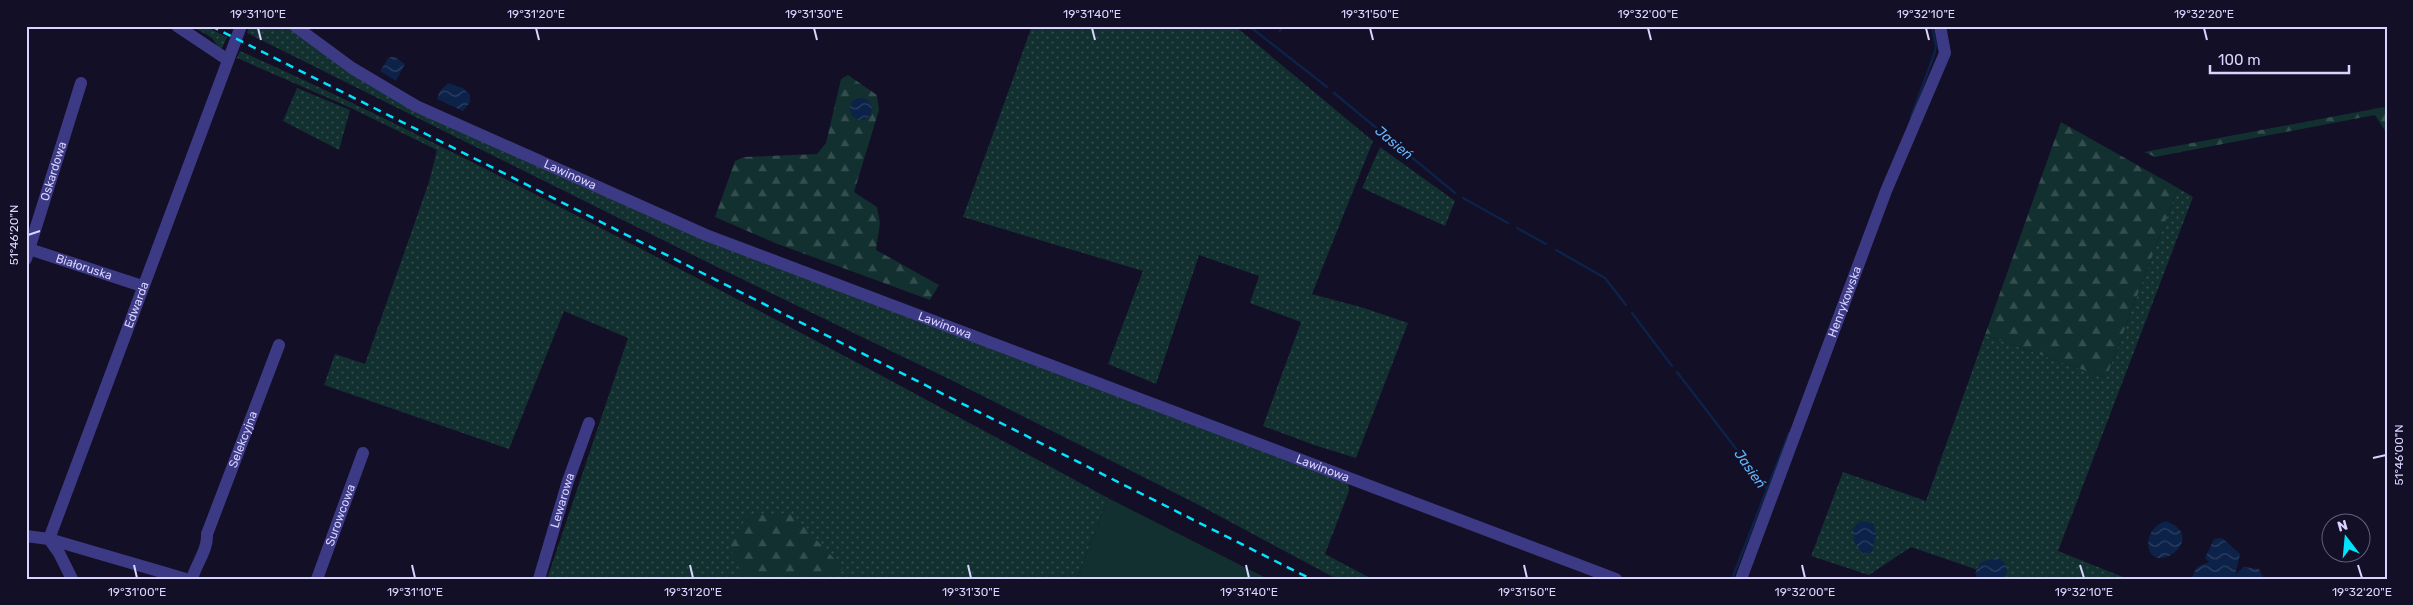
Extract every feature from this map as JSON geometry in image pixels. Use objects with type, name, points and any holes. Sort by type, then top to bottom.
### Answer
[{"type":"street","points":[[177,26],[228,60]]},
{"type":"street","name":"Edwarda","points":[[49,540],[142,286],[241,26]]},
{"type":"street","name":"Lawinowa","points":[[295,26],[352,68],[416,106],[706,235],[1616,579]]},
{"type":"street","name":"Henrykowska","points":[[1741,579],[1886,191],[1945,53],[1940,26]]},
{"type":"street","name":"Oskardowa","points":[[27,252],[81,83]]},
{"type":"street","name":"Białoruska","points":[[27,252],[142,286]]},
{"type":"street","name":"Selekcyjna","points":[[192,579],[198,559],[204,553],[207,534],[279,345]]},
{"type":"street","name":"Lewarowa","points":[[539,579],[568,481],[589,423]]},
{"type":"street","name":"Surowcowa","points":[[317,579],[363,453]]},
{"type":"street","points":[[26,536],[49,540],[186,579]]},
{"type":"street","points":[[49,540],[59,553],[72,579]]},
{"type":"green space","points":[[192,26],[204,26],[227,37],[222,48],[219,48],[212,38]]},
{"type":"green space","points":[[249,26],[288,26],[332,59],[552,171],[1348,483],[1349,491],[1325,554],[1372,579],[1337,579],[1195,503],[947,378],[713,265],[247,33]]},
{"type":"green space","points":[[1032,26],[1235,26],[1373,141],[1312,294],[1364,308],[1408,323],[1356,458],[1263,426],[1301,322],[1250,303],[1259,276],[1199,255],[1156,384],[1108,364],[1143,271],[963,217]]},
{"type":"green space","points":[[240,51],[395,124],[548,201],[707,283],[1108,498],[1077,579],[547,579],[628,338],[564,311],[509,449],[324,385],[335,354],[365,364],[429,182],[437,150],[351,108],[237,58]]},
{"type":"green space","points":[[848,75],[877,95],[879,110],[854,192],[877,207],[880,223],[876,250],[939,285],[930,300],[775,243],[715,217],[735,161],[744,157],[817,154],[826,143],[841,79]]},
{"type":"green space","points":[[297,88],[350,110],[339,150],[283,121]]},
{"type":"green space","points":[[2384,107],[2387,111],[2387,134],[2375,115],[2155,157],[2144,152]]},
{"type":"green space","points":[[2061,122],[2178,188],[2106,378],[1985,335]]},
{"type":"green space","points":[[1380,147],[1455,201],[1445,226],[1362,188]]},
{"type":"green space","points":[[2178,188],[2193,197],[2058,551],[2128,579],[2004,579],[1911,547],[1869,575],[1811,556],[1843,472],[1926,501],[1985,335],[2106,378]]},
{"type":"green space","points":[[1108,498],[1268,579],[1077,579]]},
{"type":"green space","points":[[791,513],[843,568],[835,579],[744,579],[729,546],[747,516]]},
{"type":"water","points":[[389,57],[395,57],[405,64],[396,81],[380,71]]},
{"type":"water","points":[[448,83],[463,88],[470,95],[470,102],[463,111],[437,99],[440,91]]},
{"type":"water","points":[[861,98],[869,101],[872,109],[869,117],[861,120],[853,117],[850,109],[853,101]]},
{"type":"water","points":[[1860,521],[1873,523],[1876,534],[1872,552],[1863,554],[1854,541],[1853,528]]},
{"type":"water","points":[[2166,521],[2177,527],[2182,535],[2182,542],[2178,550],[2171,555],[2163,558],[2156,557],[2150,552],[2148,547],[2149,537],[2154,528]]},
{"type":"water","points":[[2222,538],[2240,554],[2235,575],[2244,567],[2259,569],[2264,579],[2191,579],[2197,567],[2209,562],[2205,558],[2214,539]]},
{"type":"water","points":[[1996,558],[2006,564],[2006,575],[2000,579],[1978,579],[1975,573],[1981,562]]},
{"type":"waterway","name":"Jasień","points":[[1249,26],[1327,87]]},
{"type":"waterway","points":[[1280,31],[1282,26]]},
{"type":"waterway","points":[[1911,117],[1934,55],[1936,46],[1932,26]]},
{"type":"waterway","name":"Jasień","points":[[1334,93],[1455,193]]},
{"type":"waterway","name":"Jasień","points":[[1463,198],[1508,223]]},
{"type":"waterway","name":"Jasień","points":[[1517,228],[1546,244]]},
{"type":"waterway","name":"Jasień","points":[[1556,250],[1605,278],[1626,305]]},
{"type":"waterway","name":"Jasień","points":[[1632,313],[1672,366]]},
{"type":"waterway","name":"Jasień","points":[[1677,372],[1767,489],[1732,579]]},
{"type":"waterway","points":[[1767,489],[1789,433]]},
{"type":"railway","points":[[211,26],[1311,579]]}]
